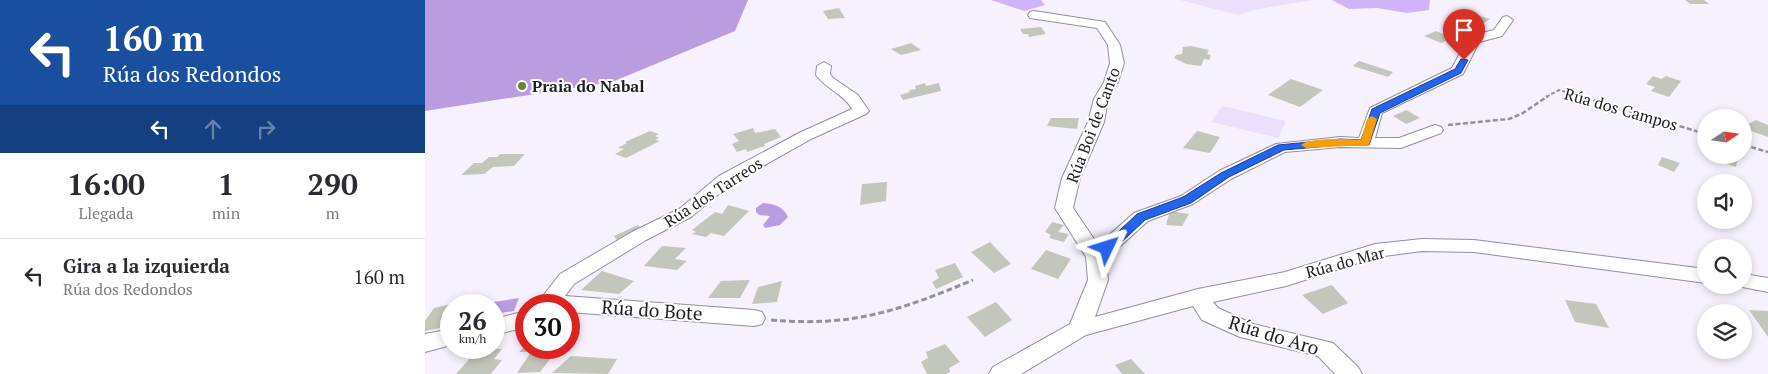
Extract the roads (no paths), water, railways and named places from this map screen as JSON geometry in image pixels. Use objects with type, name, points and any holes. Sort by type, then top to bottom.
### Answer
[{"type":"street","name":"Rúa Boi de Canto","points":[[1034,15],[1101,25],[1114,45],[1117,63],[1111,82],[1101,99],[1096,122],[1071,178],[1064,208],[1096,257]]},
{"type":"street","points":[[1366,143],[1375,111],[1458,71],[1474,39],[1498,33],[1507,20]]},
{"type":"street","name":"Rúa dos Tarreos","points":[[556,294],[567,279],[639,236],[685,213],[725,180],[805,136],[861,111],[855,99],[828,82],[823,75],[824,66]]},
{"type":"street","points":[[1079,328],[1098,280],[1096,257],[1141,217],[1187,200],[1225,175],[1282,147],[1340,142],[1401,143],[1435,130]]},
{"type":"street","name":"Rúa do Mar","points":[[1001,374],[1079,328],[1198,297],[1286,278],[1375,251],[1423,245],[1474,246],[1697,275]]},
{"type":"street","points":[[1752,282],[1768,285]]},
{"type":"street","name":"Rúa do Aro","points":[[1198,297],[1210,314],[1248,331],[1325,349],[1350,374]]},
{"type":"street","name":"Rúa do Bote","points":[[580,306],[754,318]]},
{"type":"street","points":[[425,343],[440,340]]},
{"type":"place","name":"Praia do Nabal","points":[[522,86]]}]
